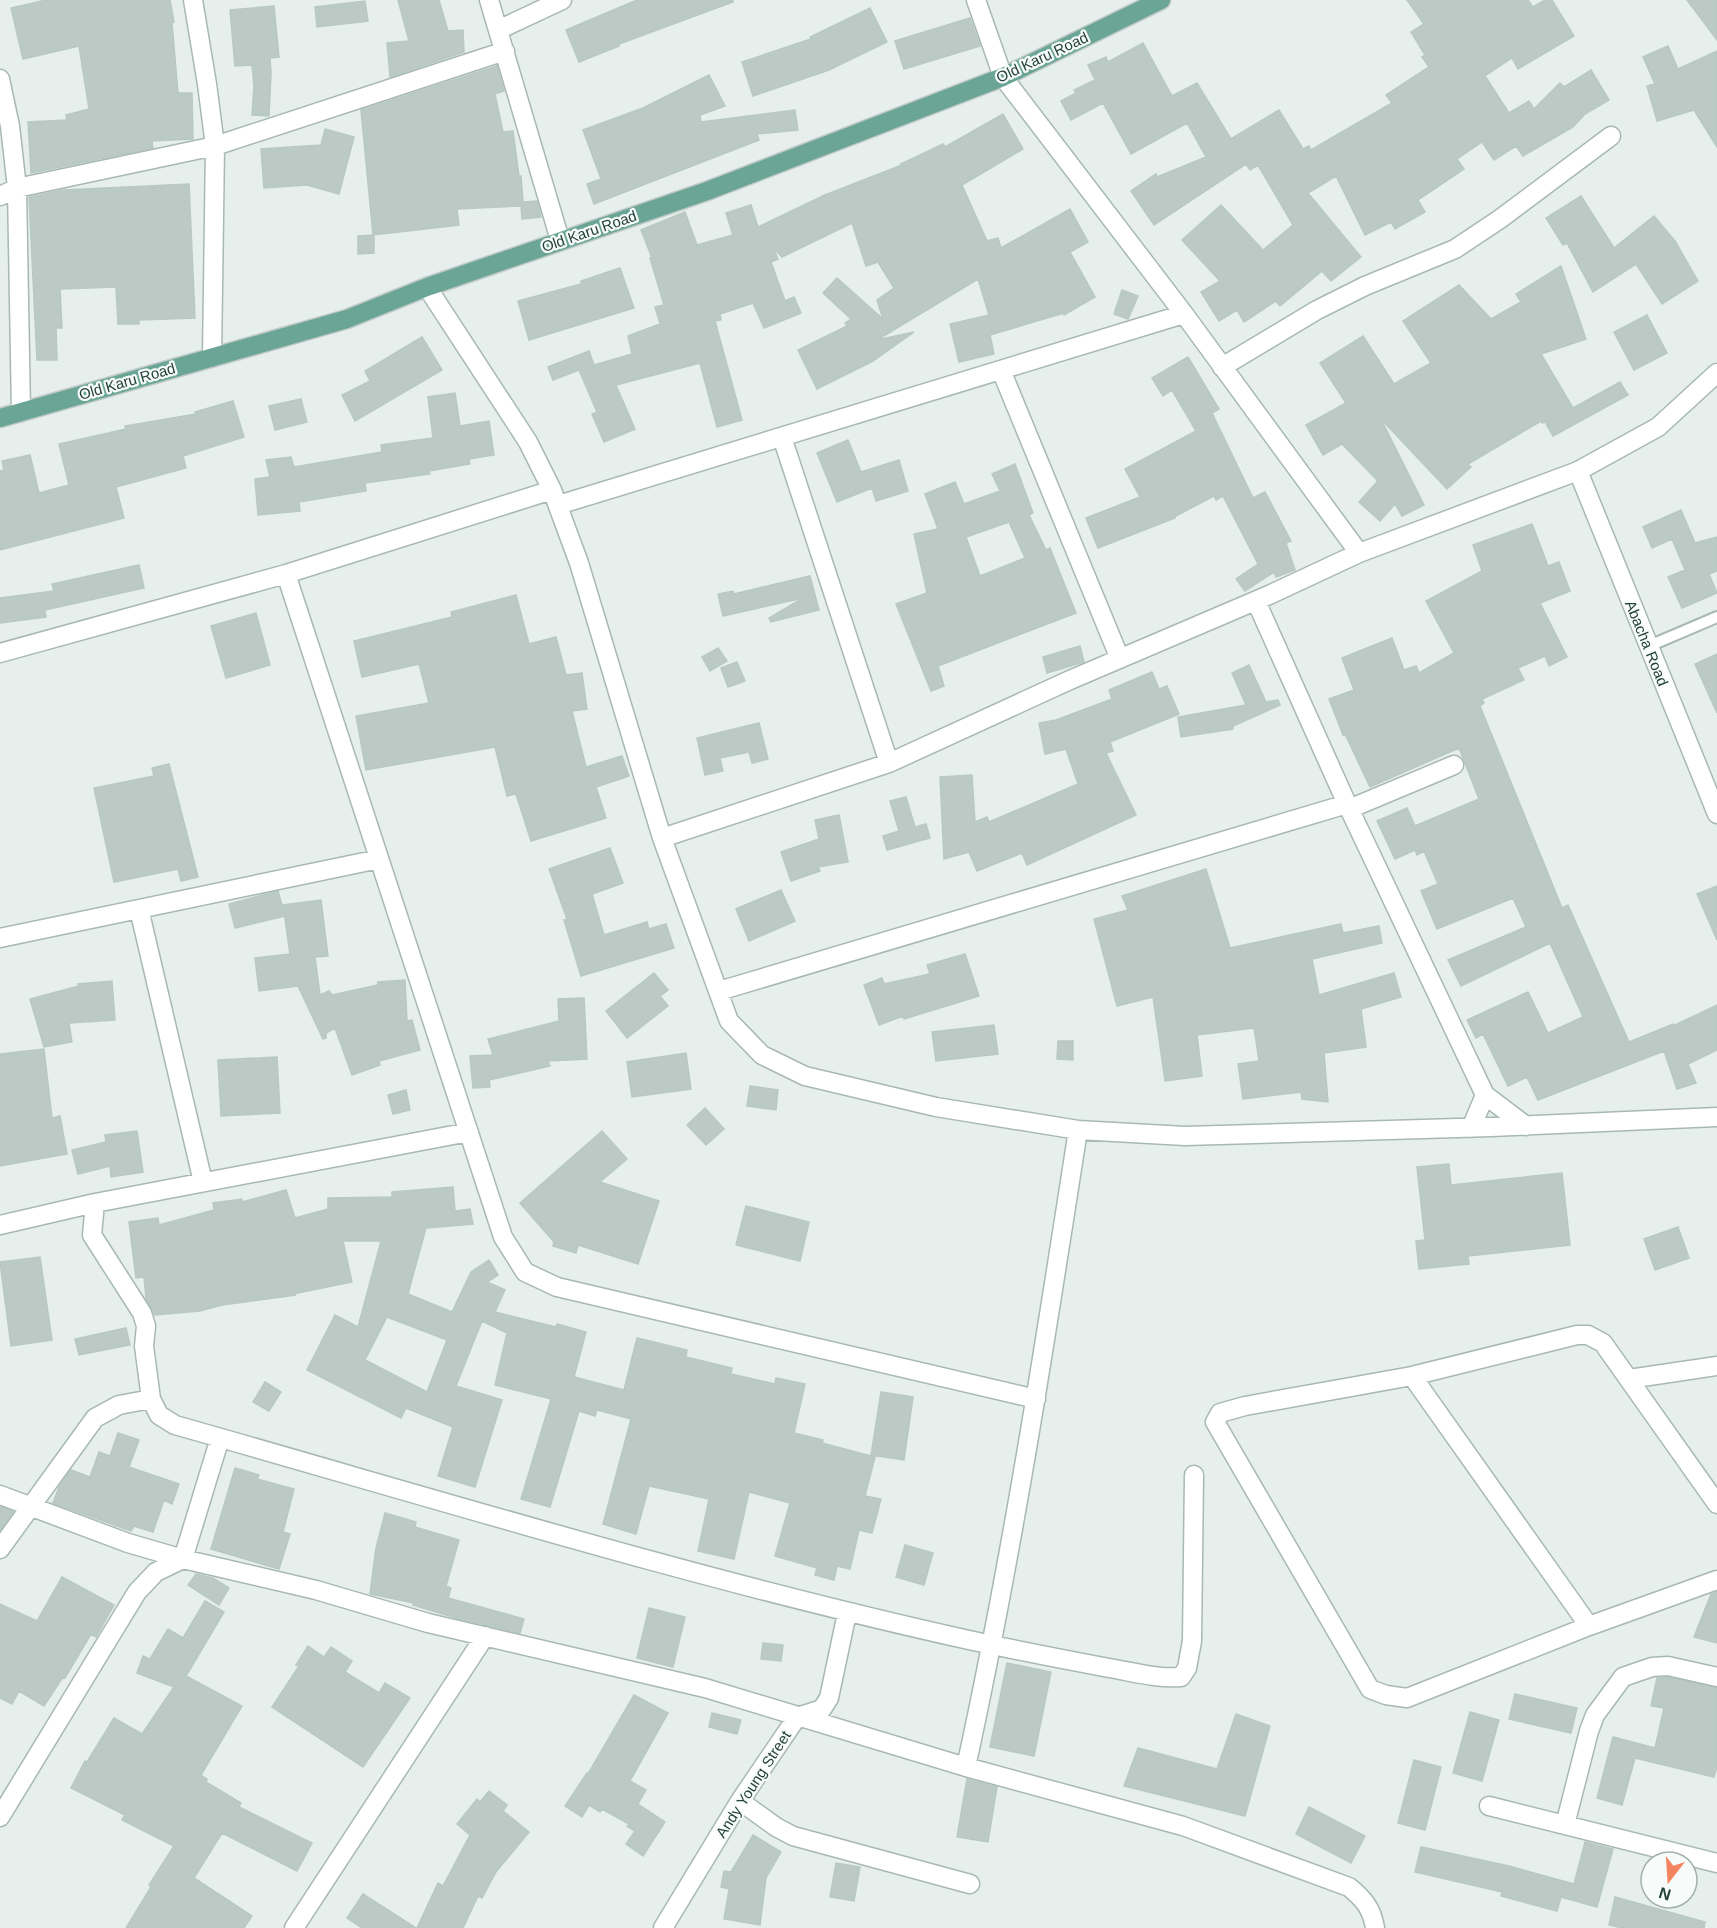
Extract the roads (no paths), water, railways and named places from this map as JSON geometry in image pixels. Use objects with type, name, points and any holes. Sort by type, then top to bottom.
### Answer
[{"type":"main road","name":"Old Karu Road","points":[[0,418],[347,319],[427,287],[707,191],[1003,77],[1161,0]]},
{"type":"street","points":[[193,0],[215,146],[212,357]]},
{"type":"street","points":[[489,0],[560,240]]},
{"type":"street","points":[[498,30],[562,0]]},
{"type":"street","points":[[976,0],[1003,77],[1184,314],[1359,553]]},
{"type":"street","points":[[0,196],[17,189],[215,146],[505,51]]},
{"type":"street","points":[[0,79],[10,126],[17,189],[21,412]]},
{"type":"street","points":[[1222,367],[1326,306],[1365,286],[1455,249],[1500,219],[1611,136]]},
{"type":"street","points":[[427,287],[528,442],[555,498],[582,575],[662,838],[729,1021],[762,1055],[805,1076],[936,1107],[1078,1131],[1185,1136],[1471,1128],[1717,1117]]},
{"type":"street","points":[[0,653],[782,437],[1184,314]]},
{"type":"street","points":[[1001,370],[1120,659]]},
{"type":"street","points":[[662,838],[888,763],[1256,601],[1359,553],[1578,471],[1658,428],[1717,373]]},
{"type":"street","points":[[782,437],[888,763]]},
{"type":"street","name":"Abacha Road","points":[[1578,471],[1717,814]]},
{"type":"street","points":[[286,574],[503,1238],[525,1272],[557,1287],[1036,1399]]},
{"type":"street","points":[[1256,601],[1348,806],[1485,1095],[1526,1126]]},
{"type":"street","points":[[719,990],[1348,806],[1454,765]]},
{"type":"street","points":[[0,938],[379,860]]},
{"type":"street","points":[[140,909],[203,1182]]},
{"type":"street","points":[[1471,1128],[1485,1095]]},
{"type":"street","points":[[0,1225],[95,1203],[469,1131]]},
{"type":"street","points":[[966,1767],[993,1645],[1036,1399],[1078,1131]]},
{"type":"street","points":[[95,1203],[92,1235],[142,1313],[146,1326],[144,1346],[151,1399],[159,1415],[175,1425],[491,1516],[847,1613],[993,1645],[1169,1678],[1181,1677],[1187,1668],[1192,1641],[1194,1475]]},
{"type":"street","points":[[1717,1504],[1603,1343],[1588,1335],[1577,1335],[1412,1376],[1245,1406],[1220,1413],[1215,1422],[1370,1689],[1386,1695],[1407,1698],[1589,1626],[1717,1580]]},
{"type":"street","points":[[1629,1379],[1717,1366]]},
{"type":"street","points":[[1412,1376],[1589,1626]]},
{"type":"street","points":[[0,1549],[95,1418],[119,1405],[151,1399]]},
{"type":"street","points":[[0,1817],[137,1592],[156,1572],[183,1559],[220,1437]]},
{"type":"street","points":[[0,1495],[128,1543],[183,1559],[316,1590],[428,1623],[705,1688],[966,1767],[1183,1826],[1349,1887],[1364,1899],[1373,1914],[1375,1928]]},
{"type":"street","name":"Andy Young Street","points":[[663,1928],[740,1801],[797,1717],[822,1709],[829,1698],[847,1613]]},
{"type":"street","points":[[294,1928],[485,1636]]},
{"type":"street","points":[[1565,1825],[1594,1715],[1623,1677],[1652,1667],[1668,1665],[1717,1677]]},
{"type":"street","points":[[740,1801],[776,1827],[793,1836],[970,1884]]},
{"type":"street","points":[[1489,1806],[1717,1863]]},
{"type":"lane","points":[[1649,646],[1717,617]]}]
